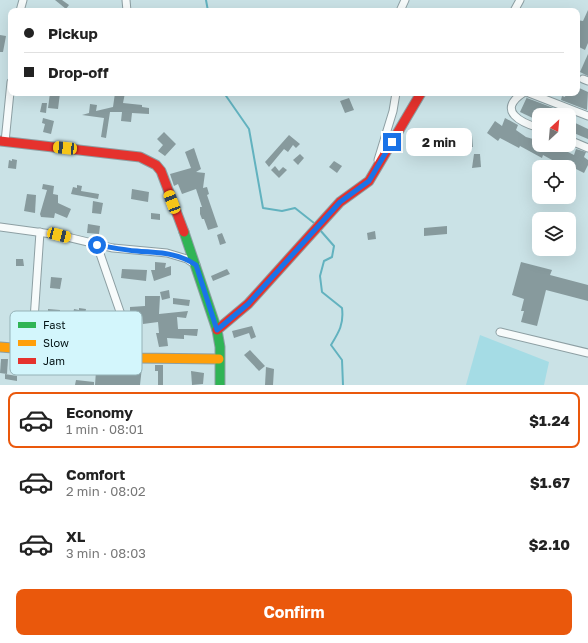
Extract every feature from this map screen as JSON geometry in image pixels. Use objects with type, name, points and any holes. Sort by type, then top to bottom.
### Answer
[{"type":"street","points":[[9,96],[3,141],[140,157],[156,165],[161,171],[196,265],[217,330],[220,347],[220,385]]},
{"type":"street","points":[[378,164],[381,146],[396,96]]},
{"type":"street","points":[[217,330],[248,304],[340,202],[369,181],[419,96]]},
{"type":"street","points":[[520,96],[512,105],[514,115],[519,121],[532,126]]},
{"type":"street","points":[[537,96],[588,116]]},
{"type":"street","points":[[576,143],[588,148]]},
{"type":"street","points":[[0,227],[59,235],[97,245],[137,251],[167,253],[183,257],[196,265]]},
{"type":"street","points":[[35,311],[40,232]]},
{"type":"street","points":[[97,245],[120,311]]},
{"type":"street","points":[[500,332],[588,352]]},
{"type":"street","points":[[0,347],[10,348]]},
{"type":"street","points":[[142,358],[219,359]]},
{"type":"shaded area","points":[[480,335],[549,362],[544,385],[466,385]]},
{"type":"building","points":[[55,0],[62,0],[69,5],[65,8]]},
{"type":"building","points":[[588,10],[588,43],[585,50],[580,48],[580,20],[583,21]]},
{"type":"building","points":[[0,35],[6,36],[3,52],[0,52]]},
{"type":"building","points":[[588,54],[588,76],[580,72]]},
{"type":"building","points":[[580,88],[588,92],[587,110],[561,100],[562,96],[580,96]]},
{"type":"building","points":[[50,96],[60,96],[58,109],[48,108]]},
{"type":"building","points":[[115,96],[124,96],[123,103],[142,105],[142,107],[149,108],[149,114],[132,113],[131,122],[121,121],[122,112],[110,112],[106,138],[101,137],[104,118],[82,115],[89,113],[90,104],[97,105],[96,111],[113,107]]},
{"type":"building","points":[[527,97],[553,108],[532,108],[532,118],[520,112]]},
{"type":"building","points":[[349,98],[354,110],[345,113],[340,101]]},
{"type":"building","points":[[42,103],[47,103],[46,113],[40,112]]},
{"type":"building","points":[[43,118],[54,121],[51,134],[43,132],[45,124],[42,123]]},
{"type":"building","points":[[505,118],[518,125],[516,130],[526,137],[532,139],[532,152],[568,152],[574,155],[576,149],[586,152],[584,157],[588,160],[588,165],[584,173],[576,169],[576,160],[552,160],[543,155],[542,158],[520,146],[519,148],[500,138],[498,141],[487,133],[495,121],[502,126]]},
{"type":"building","points":[[576,123],[588,129],[588,139],[576,134]]},
{"type":"building","points":[[164,132],[176,144],[165,156],[158,151],[163,145],[157,139]]},
{"type":"building","points":[[289,135],[300,144],[296,148],[293,145],[288,152],[284,149],[269,167],[265,162]]},
{"type":"building","points":[[472,135],[473,147],[465,147],[465,141],[462,141],[462,136]]},
{"type":"building","points":[[194,148],[201,169],[196,172],[205,173],[203,188],[207,187],[209,194],[207,195],[218,227],[208,230],[204,219],[202,219],[200,214],[200,207],[202,207],[196,189],[182,194],[178,184],[174,186],[170,174],[191,168],[185,152]]},
{"type":"building","points":[[300,154],[304,158],[298,165],[293,160]]},
{"type":"building","points":[[474,154],[480,154],[481,167],[472,168]]},
{"type":"building","points":[[12,159],[17,160],[16,169],[8,168],[9,160],[12,161]]},
{"type":"building","points":[[334,161],[342,166],[337,173],[329,167]]},
{"type":"building","points":[[275,166],[279,171],[283,167],[287,170],[279,178],[271,170]]},
{"type":"building","points":[[43,184],[54,186],[53,194],[58,195],[58,203],[71,209],[67,218],[55,213],[54,218],[41,217],[40,214],[47,190],[42,189]]},
{"type":"building","points":[[77,185],[82,186],[81,191],[99,194],[98,199],[71,194],[73,187],[77,188]]},
{"type":"building","points":[[132,189],[149,192],[148,202],[131,199]]},
{"type":"building","points":[[27,194],[36,195],[35,213],[24,211]]},
{"type":"building","points":[[93,201],[103,203],[101,214],[92,213]]},
{"type":"building","points":[[151,213],[160,214],[160,220],[151,219]]},
{"type":"building","points":[[88,224],[100,226],[99,234],[87,233]]},
{"type":"building","points":[[447,226],[447,234],[424,236],[424,228]]},
{"type":"building","points":[[375,231],[376,239],[368,240],[367,233]]},
{"type":"building","points":[[222,233],[226,243],[220,245],[217,235]]},
{"type":"building","points":[[16,259],[23,259],[24,266],[16,266]]},
{"type":"building","points":[[155,262],[166,263],[165,268],[171,266],[171,275],[154,281],[151,270],[155,270]]},
{"type":"building","points":[[521,262],[552,270],[550,275],[588,285],[588,301],[546,290],[537,326],[521,322],[524,311],[521,311],[524,299],[512,295]]},
{"type":"building","points":[[122,269],[147,270],[146,281],[121,278]]},
{"type":"building","points":[[227,269],[230,274],[213,281],[211,276]]},
{"type":"building","points":[[51,277],[62,278],[60,289],[50,288]]},
{"type":"building","points":[[169,290],[170,298],[162,300],[160,292]]},
{"type":"building","points":[[145,296],[160,296],[159,314],[188,311],[186,318],[177,317],[178,329],[198,329],[197,336],[184,335],[184,339],[167,338],[168,346],[159,347],[156,333],[159,333],[158,322],[143,324],[142,311],[130,311],[130,307],[145,306]]},
{"type":"building","points":[[173,298],[190,300],[189,306],[173,304]]},
{"type":"building","points":[[79,308],[86,309],[86,311],[74,311],[74,309],[79,310]]},
{"type":"building","points":[[48,309],[60,310],[60,311],[48,311]]},
{"type":"building","points":[[252,326],[256,337],[251,339],[249,333],[234,338],[232,331]]},
{"type":"building","points":[[250,350],[265,366],[259,371],[244,355]]},
{"type":"building","points":[[1,359],[8,359],[7,374],[0,373]]},
{"type":"building","points":[[155,365],[163,365],[163,385],[158,385],[158,371],[155,371]]},
{"type":"building","points":[[266,367],[274,369],[273,385],[265,385]]},
{"type":"building","points":[[191,371],[204,373],[203,384],[192,385]]},
{"type":"building","points":[[5,374],[17,376],[17,381],[5,379]]},
{"type":"building","points":[[96,375],[141,375],[140,385],[95,385]]},
{"type":"building","points":[[76,380],[94,382],[94,385],[75,385]]},
{"type":"waterway","points":[[206,0],[207,8]]},
{"type":"waterway","points":[[226,96],[249,129],[263,208],[282,211],[295,208],[314,223]]},
{"type":"waterway","points":[[320,230],[334,246],[332,257],[324,261],[320,276],[322,292],[342,308],[340,328],[331,345],[342,360],[343,385]]},
{"type":"traffic: fast","points":[[184,232],[217,330],[220,347],[220,385]]},
{"type":"traffic: slow","points":[[0,347],[10,348]]},
{"type":"traffic: slow","points":[[142,358],[219,359]]},
{"type":"traffic: jam","points":[[217,330],[248,304],[340,202],[369,181],[419,96]]},
{"type":"traffic: jam","points":[[0,141],[140,157],[156,165],[161,171],[184,232]]},
{"type":"route","points":[[97,245],[137,251],[167,253],[187,259],[196,265],[217,330],[248,304],[340,202],[369,181],[392,142]]}]
